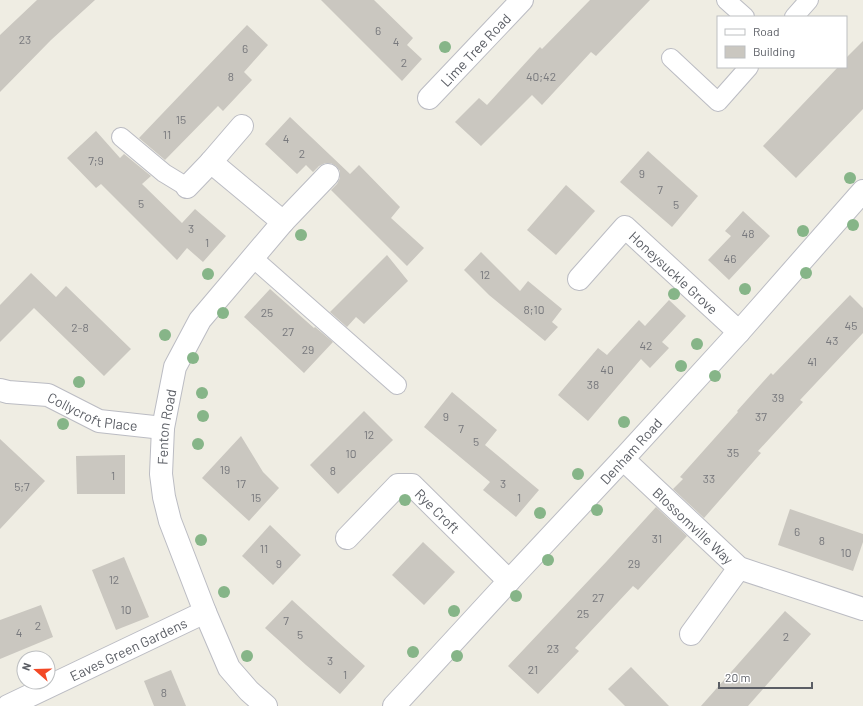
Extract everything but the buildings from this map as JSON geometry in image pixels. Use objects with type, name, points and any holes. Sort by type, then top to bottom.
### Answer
[{"type":"street","name":"Lime Tree Road","points":[[429,98],[522,0]]},
{"type":"street","points":[[187,187],[242,126]]},
{"type":"street","points":[[211,162],[283,222]]},
{"type":"street","name":"Fenton Road","points":[[266,706],[229,668],[205,612],[170,521],[164,497],[161,474],[162,428],[175,367],[200,320],[283,222],[328,175]]},
{"type":"street","name":"Denham Road","points":[[394,706],[739,332],[863,191]]},
{"type":"street","name":"Honeysuckle Grove","points":[[579,279],[625,227],[739,332]]},
{"type":"street","name":"Collycroft Place","points":[[0,390],[48,395],[99,421],[162,428]]},
{"type":"street","name":"Blossomville Way","points":[[623,458],[739,568],[863,609]]},
{"type":"street","name":"Rye Croft","points":[[346,538],[398,485],[412,485],[509,581]]},
{"type":"street","points":[[691,634],[739,568]]},
{"type":"street","name":"Eaves Green Gardens","points":[[8,706],[205,612]]},
{"type":"lane","points":[[726,0],[744,16]]},
{"type":"lane","points":[[795,16],[809,0]]},
{"type":"lane","points":[[671,58],[718,102],[748,68]]},
{"type":"lane","points":[[120,137],[164,173],[187,187]]},
{"type":"lane","points":[[252,258],[397,385]]}]
